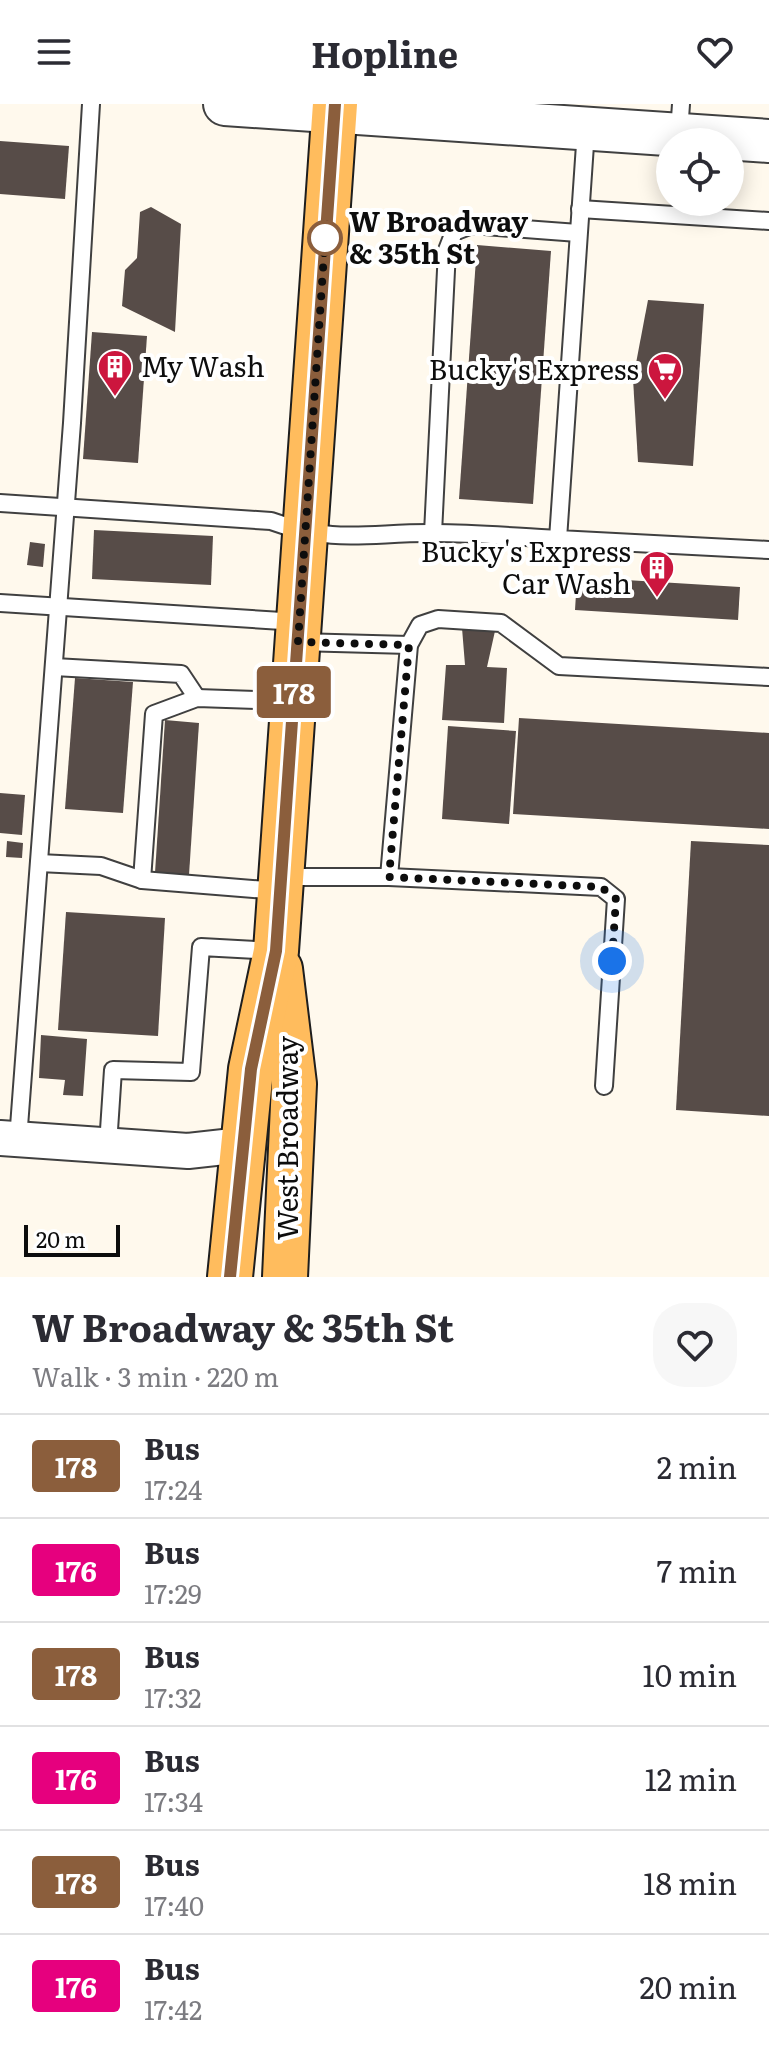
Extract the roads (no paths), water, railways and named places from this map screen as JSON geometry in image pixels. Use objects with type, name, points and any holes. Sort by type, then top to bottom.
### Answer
[{"type":"main road","name":"West Broadway","points":[[230,1277],[255,1046],[276,951],[334,108]]},
{"type":"main road","name":"West Broadway","points":[[276,951],[287,1003],[294,1084],[285,1277]]},
{"type":"street","points":[[225,104],[334,108],[586,128],[680,120],[769,141]]},
{"type":"street","points":[[9,1139],[188,1151],[242,1145]]},
{"type":"lane","points":[[9,1139],[39,863],[66,508],[91,104]]},
{"type":"lane","points":[[558,539],[586,128]]},
{"type":"lane","points":[[580,209],[769,221]]},
{"type":"lane","points":[[433,533],[447,250],[454,232],[472,225],[578,233]]},
{"type":"lane","points":[[0,503],[271,521],[304,533],[368,538],[433,533],[769,550]]},
{"type":"lane","points":[[0,603],[409,645]]},
{"type":"lane","points":[[389,877],[409,645],[420,625],[438,619],[501,623],[559,666],[769,677]]},
{"type":"lane","points":[[54,667],[181,674],[197,698]]},
{"type":"lane","points":[[142,880],[154,714],[197,698],[293,701]]},
{"type":"lane","points":[[39,863],[101,866],[142,880],[280,884],[389,877],[601,887],[616,899],[604,1086]]},
{"type":"lane","points":[[108,1145],[113,1070],[191,1072],[201,947],[276,951]]},
{"type":"place","name":"W Broadway & 35th St","points":[[325,238]]},
{"type":"place","name":"My Wash","points":[[115,398]]},
{"type":"place","name":"Bucky's Express","points":[[665,401]]},
{"type":"place","name":"Bucky's Express Car Wash","points":[[657,599]]}]
